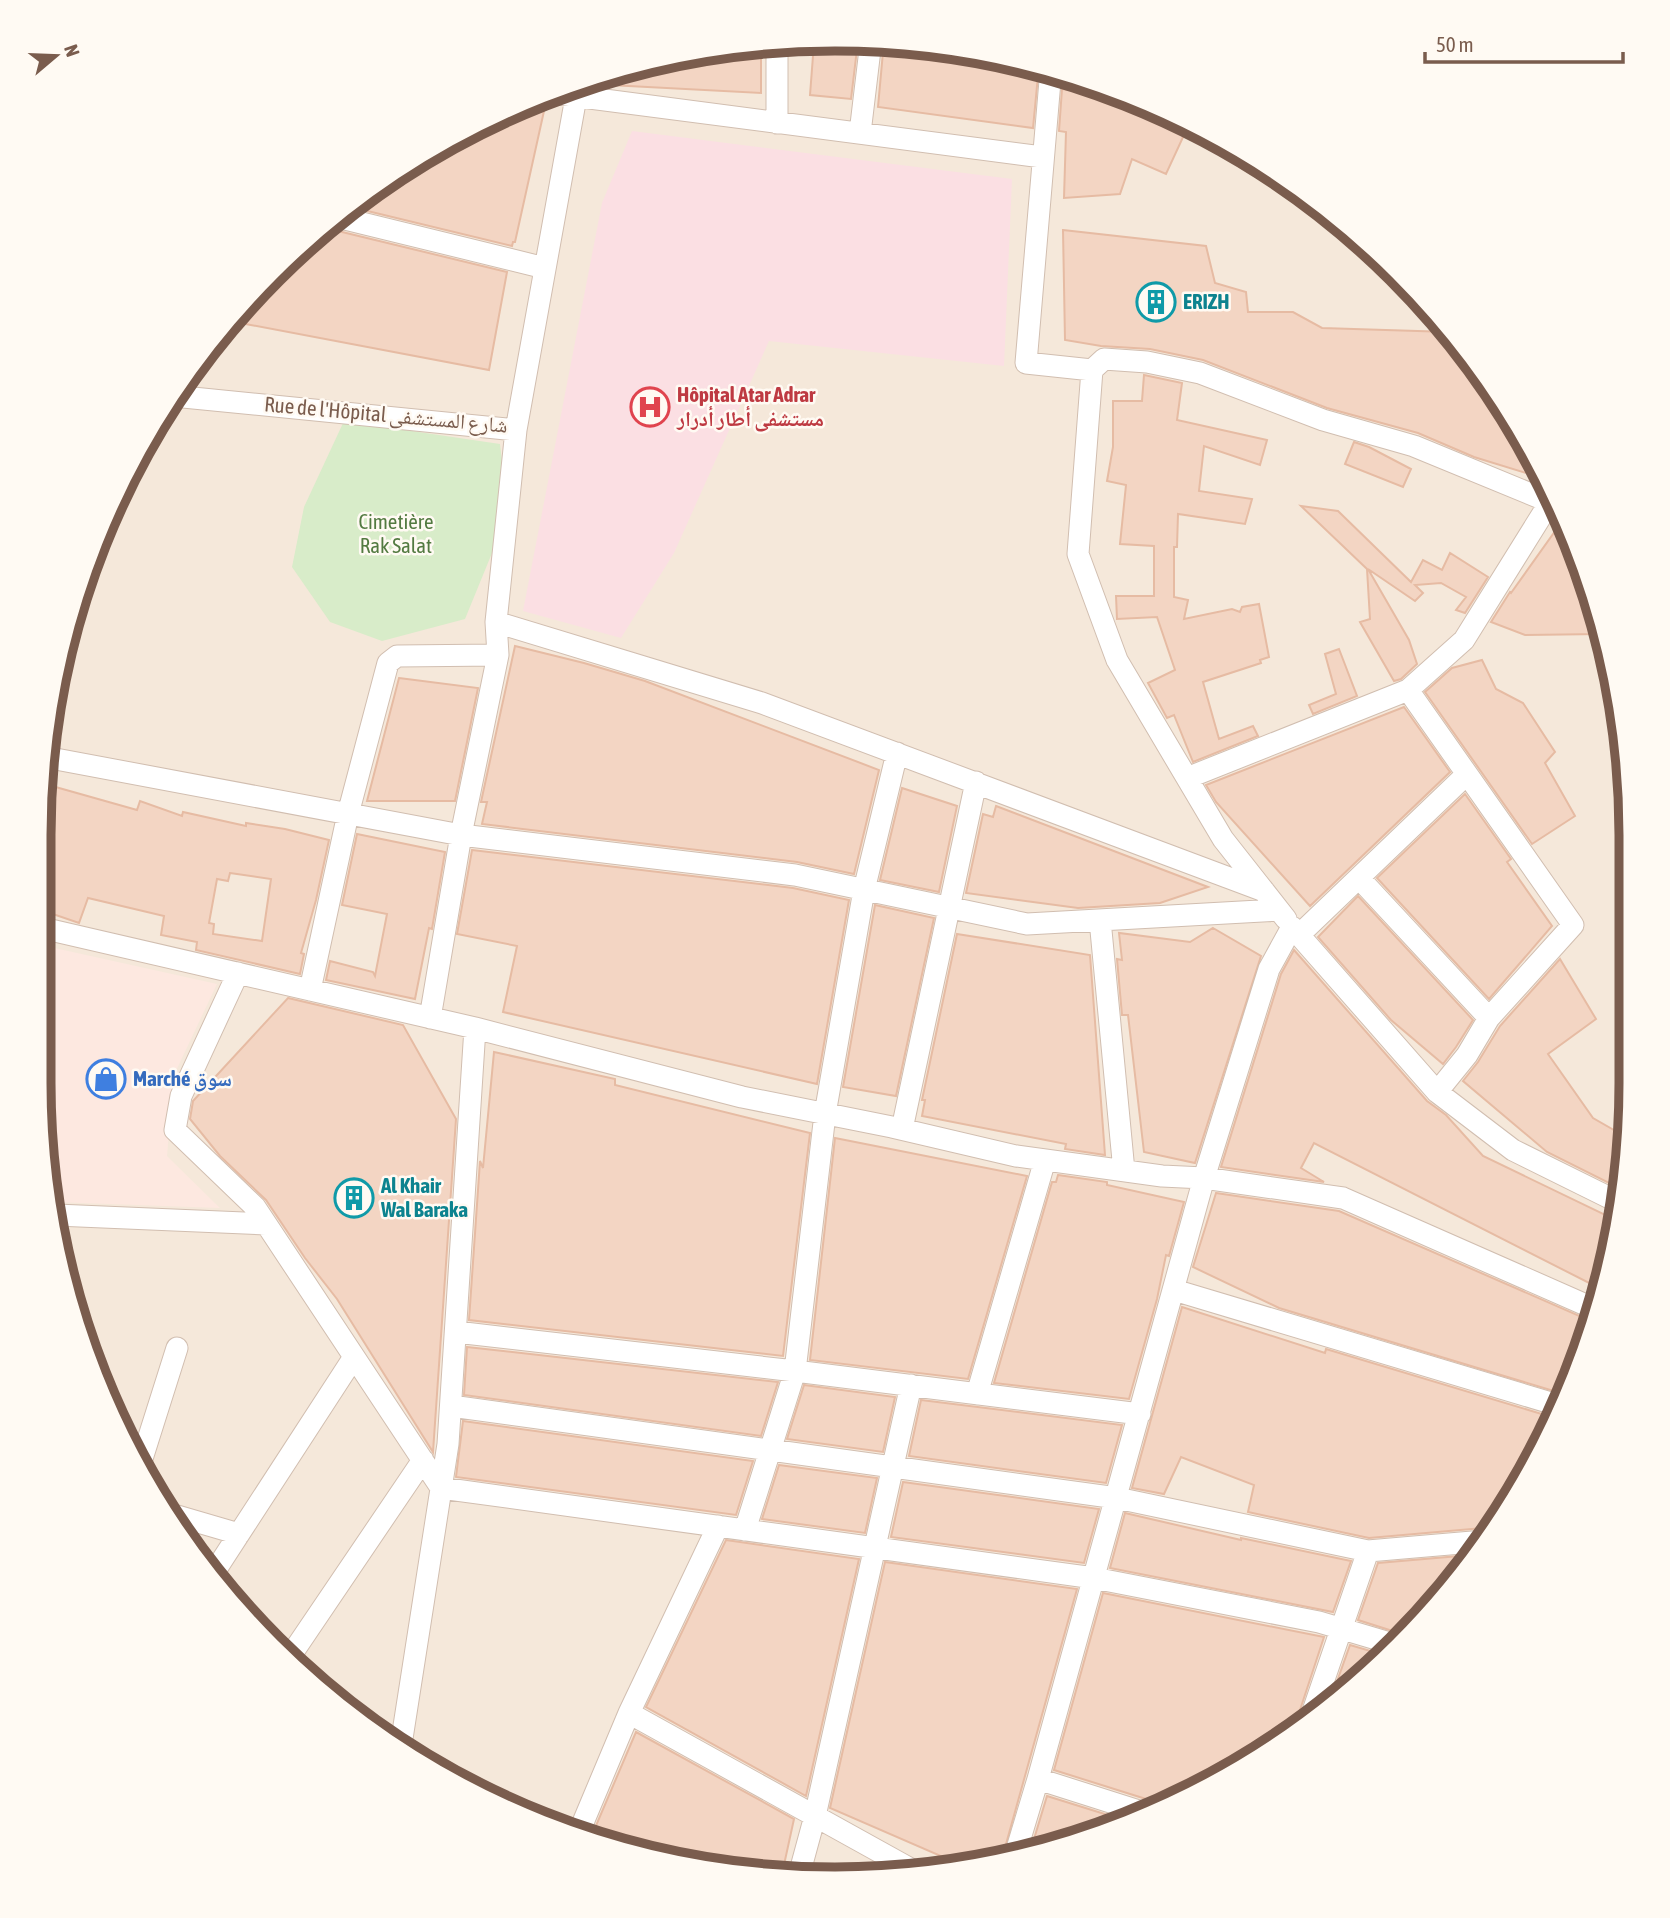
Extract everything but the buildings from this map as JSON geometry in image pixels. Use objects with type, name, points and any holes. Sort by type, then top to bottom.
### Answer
[{"type":"street","points":[[860,133],[870,52]]},
{"type":"street","points":[[776,53],[776,123]]},
{"type":"street","points":[[1050,81],[1026,363],[1092,370]]},
{"type":"street","points":[[584,92],[776,123],[1042,157]]},
{"type":"street","name":"Rue de l'Hôpital شارع المستشفى","points":[[184,397],[516,430],[574,95]]},
{"type":"street","points":[[349,220],[545,268]]},
{"type":"street","points":[[1539,490],[1414,446],[1323,420],[1200,373],[1147,362],[1104,359],[1092,370],[1078,554],[1117,660],[1223,839],[1290,924],[1437,1092],[1513,1150],[1611,1198]]},
{"type":"street","points":[[430,1018],[461,835],[498,655],[496,622],[516,430]]},
{"type":"street","points":[[1187,778],[1408,690],[1464,640],[1544,500]]},
{"type":"street","points":[[496,622],[762,703],[1264,891]]},
{"type":"street","points":[[310,990],[348,814],[388,663],[397,656],[498,655]]},
{"type":"street","points":[[1408,690],[1573,925],[1489,1018],[1467,1055],[1437,1092]]},
{"type":"street","points":[[745,1530],[795,1371],[825,1114],[864,890],[897,753]]},
{"type":"street","points":[[54,759],[461,835],[795,875],[1027,924],[1100,920],[1290,924]]},
{"type":"street","points":[[1018,1845],[1205,1178],[1269,969],[1290,924],[1359,878],[1467,774]]},
{"type":"street","points":[[902,1129],[976,782]]},
{"type":"street","points":[[1359,878],[1489,1018]]},
{"type":"street","points":[[1100,920],[1124,1171]]},
{"type":"street","points":[[51,930],[475,1028],[719,1092],[902,1129],[1016,1156],[1124,1171],[1205,1178],[1343,1198],[1587,1305]]},
{"type":"street","points":[[238,974],[180,1096],[175,1130],[255,1207],[442,1488],[1094,1578],[1319,1622],[1386,1642]]},
{"type":"street","points":[[402,1737],[448,1444],[475,1028]]},
{"type":"street","points":[[977,1394],[1045,1160]]},
{"type":"street","points":[[62,1215],[266,1224]]},
{"type":"street","points":[[1174,1290],[1551,1403]]},
{"type":"street","points":[[456,1332],[911,1385],[1140,1415]]},
{"type":"street","points":[[144,1452],[177,1348]]},
{"type":"street","points":[[218,1566],[354,1357]]},
{"type":"street","points":[[801,1866],[815,1816],[911,1385]]},
{"type":"street","points":[[451,1406],[1116,1498],[1368,1551],[1470,1542]]},
{"type":"street","points":[[294,1651],[423,1460]]},
{"type":"street","points":[[182,1517],[239,1534]]},
{"type":"street","points":[[582,1826],[629,1713],[718,1526]]},
{"type":"street","points":[[1317,1701],[1368,1551]]},
{"type":"street","points":[[629,1713],[902,1864]]},
{"type":"street","points":[[1038,1779],[1134,1809]]},
{"type":"shaded area","points":[[835,51],[937,57],[988,66],[1038,77],[1135,110],[1227,156],[1271,183],[1352,245],[1390,280],[1425,318],[1487,399],[1514,443],[1560,535],[1593,632],[1613,733],[1618,784],[1618,1134],[1604,1236],[1578,1335],[1538,1430],[1487,1519],[1425,1600],[1390,1638],[1352,1673],[1271,1735],[1227,1762],[1135,1808],[1038,1841],[937,1861],[835,1867],[733,1861],[632,1841],[535,1808],[443,1762],[399,1735],[318,1673],[280,1638],[213,1560],[156,1475],[110,1383],[77,1286],[57,1185],[52,1134],[51,835],[57,733],[77,632],[92,583],[132,488],[183,399],[245,318],[280,280],[318,245],[399,183],[443,156],[535,110],[632,77],[682,66],[784,52]]},
{"type":"shaded area","points":[[632,131],[1012,179],[1004,366],[769,341],[674,553],[621,638],[523,611],[602,203]]},
{"type":"shaded area","name":"Marché سوق","points":[[51,947],[217,984],[174,1075],[167,1156],[220,1208],[60,1202],[52,1134]]},
{"type":"green space","name":"Cimetière Rak Salat","points":[[344,421],[500,444],[508,514],[465,619],[382,641],[330,622],[292,567],[304,507]]},
{"type":"place","name":"ERIZH","points":[[1156,302]]},
{"type":"place","name":"Hôpital Atar Adrar مستشفى أطار أدرار","points":[[650,407]]},
{"type":"place","name":"Marché سوق","points":[[106,1079]]},
{"type":"place","name":"Al Khair Wal Baraka","points":[[354,1198]]}]
